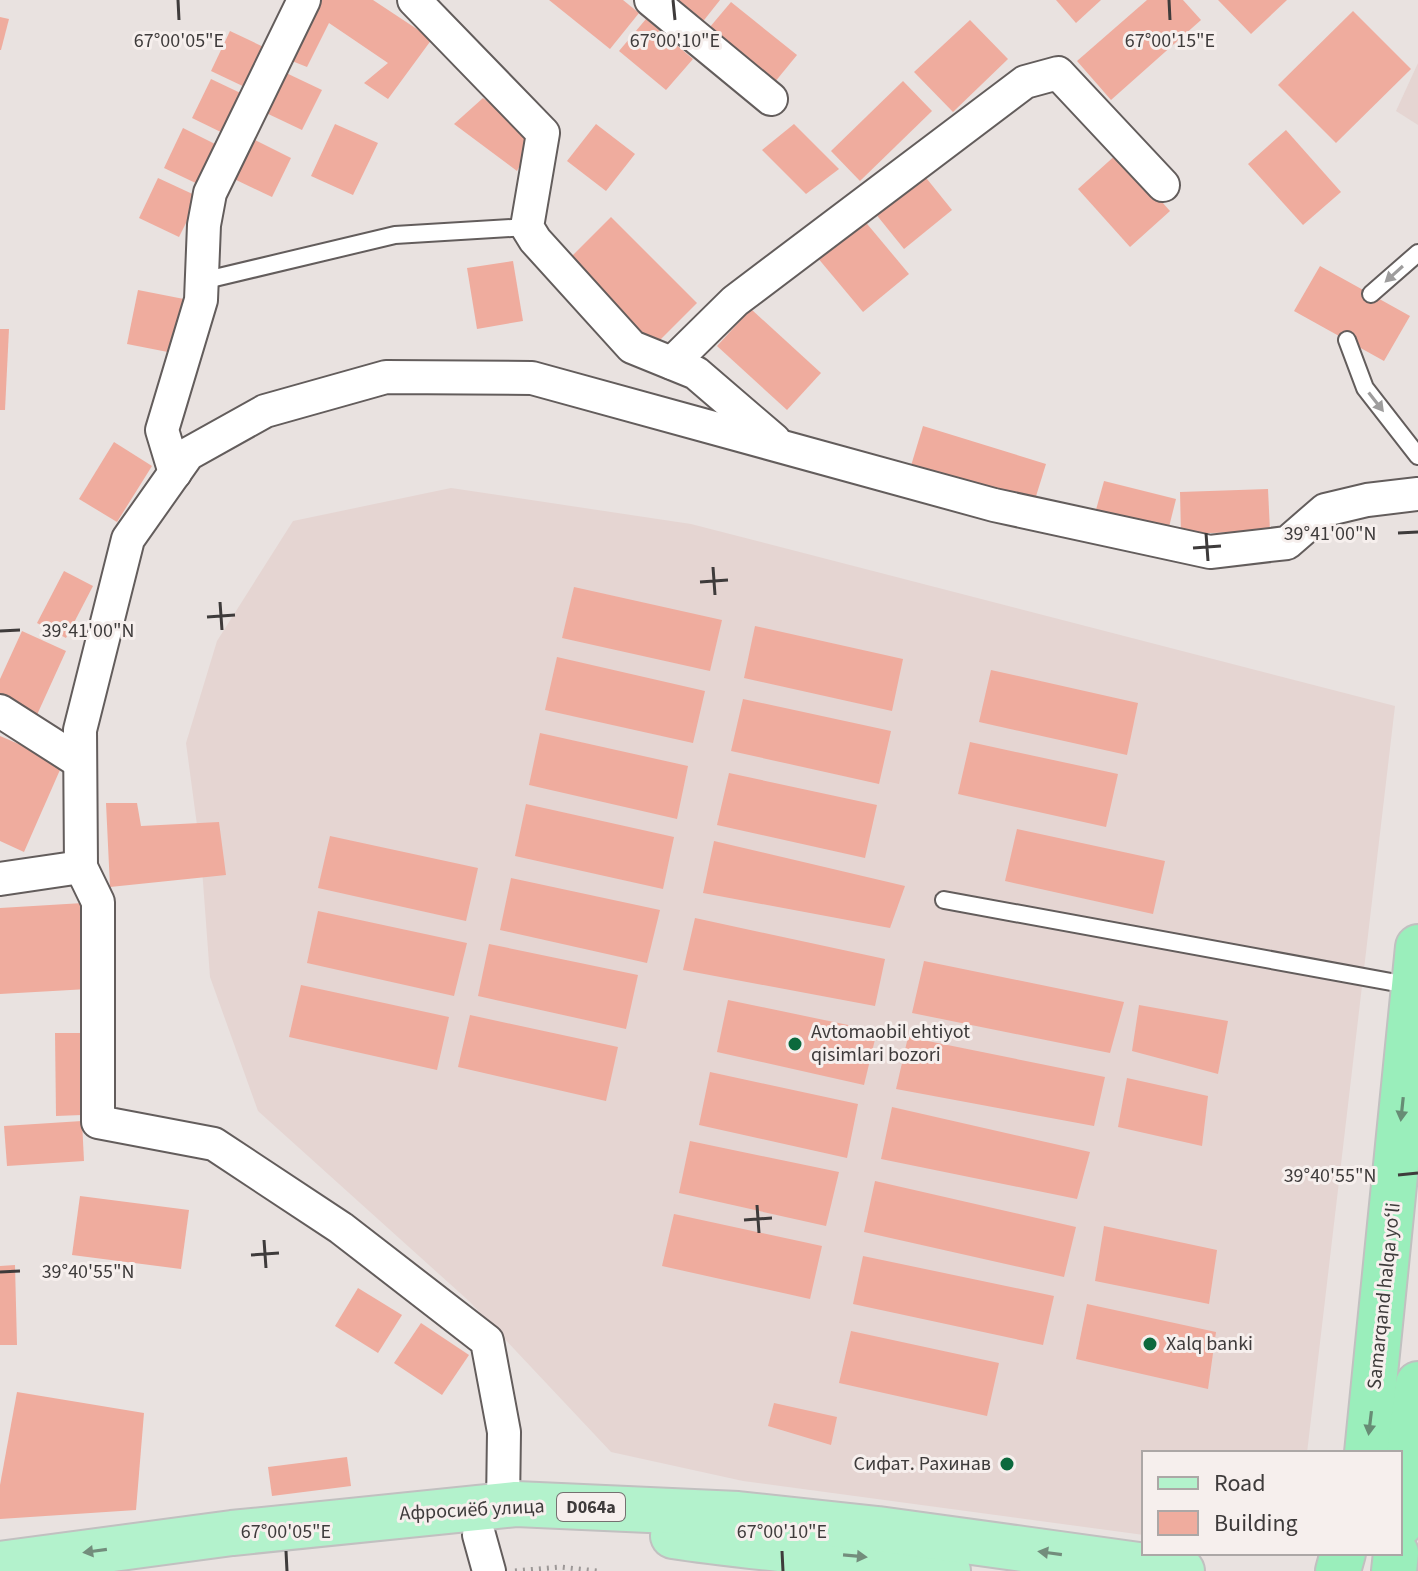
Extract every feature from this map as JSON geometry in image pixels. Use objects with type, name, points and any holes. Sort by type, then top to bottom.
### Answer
[{"type":"highway","name":"Samarqand halqa yoʻli","points":[[1367,1451],[1416,967]]},
{"type":"highway","points":[[1402,1508],[1418,1384]]},
{"type":"main road","name":"Афросиёб улица","points":[[137,1571],[312,1549],[491,1537],[738,1514],[878,1529],[1182,1571]]},
{"type":"main road","name":"Афросиёб улица","points":[[0,1564],[232,1533],[491,1537],[608,1526],[736,1545],[873,1557],[948,1571]]},
{"type":"street","points":[[175,473],[162,430],[201,300],[204,225],[210,193],[304,0]]},
{"type":"street","points":[[414,0],[543,133],[527,227],[632,347],[696,373],[782,447]]},
{"type":"street","points":[[651,0],[771,99]]},
{"type":"street","points":[[672,363],[735,301],[1025,82],[1058,73],[1163,185]]},
{"type":"street","points":[[491,1537],[504,1432],[487,1341],[341,1228],[214,1144],[98,1122],[98,902],[81,867],[80,730],[128,539],[188,454],[265,411],[386,377],[532,378],[994,505],[1210,552],[1287,543],[1325,510],[1418,494]]},
{"type":"street","points":[[0,711],[80,762]]},
{"type":"street","points":[[0,879],[81,867]]},
{"type":"lane","points":[[202,281],[395,235],[527,227]]},
{"type":"lane","points":[[1371,294],[1418,253]]},
{"type":"lane","points":[[1347,340],[1365,388],[1418,456]]},
{"type":"lane","points":[[944,900],[1416,967]]},
{"type":"path","points":[[510,1571],[560,1567],[597,1571]]},
{"type":"shaded area","points":[[1418,63],[1418,125],[1396,111]]},
{"type":"shaded area","name":"Avtomaobil ehtiyot qisimlari bozori","points":[[451,488],[691,524],[1395,706],[1307,1451],[1142,1451],[1142,1535],[743,1481],[611,1452],[470,1302],[258,1111],[210,977],[201,855],[186,743],[217,641],[293,521]]},
{"type":"building","points":[[310,0],[373,0],[432,39],[388,99],[364,83],[388,63],[329,23],[307,67],[282,57]]},
{"type":"building","points":[[549,0],[623,0],[639,13],[610,49]]},
{"type":"building","points":[[661,0],[720,0],[697,29]]},
{"type":"building","points":[[1056,0],[1101,0],[1076,23]]},
{"type":"building","points":[[1147,0],[1183,0],[1201,20],[1111,100],[1077,61]]},
{"type":"building","points":[[1218,0],[1287,0],[1251,34]]},
{"type":"building","points":[[731,2],[797,55],[770,88],[704,34]]},
{"type":"building","points":[[1353,11],[1411,69],[1336,143],[1278,85]]},
{"type":"building","points":[[0,17],[9,19],[1,50],[0,50]]},
{"type":"building","points":[[646,19],[693,59],[666,90],[619,51]]},
{"type":"building","points":[[970,20],[1008,59],[953,112],[914,72]]},
{"type":"building","points":[[230,31],[270,50],[251,90],[211,71]]},
{"type":"building","points":[[282,71],[322,90],[302,130],[262,111]]},
{"type":"building","points":[[211,79],[251,98],[231,137],[192,118]]},
{"type":"building","points":[[903,81],[932,111],[860,181],[831,151]]},
{"type":"building","points":[[483,98],[535,136],[517,171],[454,124]]},
{"type":"building","points":[[335,124],[378,143],[353,195],[311,176]]},
{"type":"building","points":[[596,124],[635,154],[606,191],[567,161]]},
{"type":"building","points":[[794,124],[839,169],[806,194],[762,150]]},
{"type":"building","points":[[183,128],[223,148],[204,187],[164,168]]},
{"type":"building","points":[[1286,130],[1341,192],[1303,225],[1248,164]]},
{"type":"building","points":[[251,138],[291,158],[272,197],[232,178]]},
{"type":"building","points":[[1118,153],[1170,211],[1130,247],[1078,189]]},
{"type":"building","points":[[923,174],[952,210],[904,249],[875,213]]},
{"type":"building","points":[[158,178],[199,197],[179,237],[139,218]]},
{"type":"building","points":[[611,217],[697,303],[655,345],[569,259]]},
{"type":"building","points":[[863,219],[909,274],[863,312],[817,257]]},
{"type":"building","points":[[513,261],[523,321],[477,329],[467,268]]},
{"type":"building","points":[[1320,266],[1410,316],[1384,361],[1294,311]]},
{"type":"building","points":[[138,290],[189,300],[178,354],[127,344]]},
{"type":"building","points":[[751,309],[821,373],[787,410],[717,346]]},
{"type":"building","points":[[0,329],[9,329],[5,410],[0,410]]},
{"type":"building","points":[[923,426],[1046,464],[1033,506],[910,469]]},
{"type":"building","points":[[114,442],[152,466],[117,522],[79,499]]},
{"type":"building","points":[[1104,481],[1176,499],[1167,535],[1094,517]]},
{"type":"building","points":[[1268,489],[1270,531],[1181,534],[1180,492]]},
{"type":"building","points":[[64,571],[93,586],[66,638],[37,623]]},
{"type":"building","points":[[574,587],[722,620],[710,671],[562,638]]},
{"type":"building","points":[[755,626],[903,659],[892,711],[744,678]]},
{"type":"building","points":[[22,631],[66,651],[36,717],[0,700],[0,679]]},
{"type":"building","points":[[557,657],[705,691],[693,743],[545,710]]},
{"type":"building","points":[[991,670],[1138,703],[1127,755],[979,722]]},
{"type":"building","points":[[743,699],[891,731],[879,784],[731,751]]},
{"type":"building","points":[[540,733],[688,766],[677,819],[529,785]]},
{"type":"building","points":[[0,736],[63,763],[24,852],[0,841]]},
{"type":"building","points":[[970,742],[1118,774],[1106,827],[958,794]]},
{"type":"building","points":[[729,773],[877,805],[865,858],[717,825]]},
{"type":"building","points":[[106,803],[137,803],[141,826],[219,822],[226,875],[110,887]]},
{"type":"building","points":[[526,804],[674,837],[663,889],[515,856]]},
{"type":"building","points":[[1017,829],[1165,861],[1153,914],[1005,881]]},
{"type":"building","points":[[330,836],[478,868],[466,921],[318,888]]},
{"type":"building","points":[[714,841],[905,886],[890,928],[703,893]]},
{"type":"building","points":[[511,878],[660,910],[647,963],[500,930]]},
{"type":"building","points":[[83,903],[88,989],[0,994],[0,908]]},
{"type":"building","points":[[318,911],[467,943],[454,996],[307,963]]},
{"type":"building","points":[[695,918],[885,959],[875,1006],[683,970]]},
{"type":"building","points":[[489,944],[638,975],[626,1029],[478,996]]},
{"type":"building","points":[[924,961],[1124,1002],[1110,1053],[912,1013]]},
{"type":"building","points":[[301,985],[449,1017],[437,1070],[289,1037]]},
{"type":"building","points":[[728,1000],[877,1031],[864,1085],[717,1052]]},
{"type":"building","points":[[1139,1005],[1228,1021],[1218,1074],[1132,1051]]},
{"type":"building","points":[[470,1015],[618,1047],[606,1101],[458,1067]]},
{"type":"building","points":[[55,1033],[81,1033],[82,1115],[56,1116]]},
{"type":"building","points":[[908,1037],[1105,1077],[1094,1126],[896,1089]]},
{"type":"building","points":[[710,1072],[858,1104],[847,1158],[699,1125]]},
{"type":"building","points":[[1127,1078],[1208,1096],[1202,1146],[1118,1127]]},
{"type":"building","points":[[892,1107],[1090,1152],[1077,1199],[881,1159]]},
{"type":"building","points":[[82,1121],[84,1161],[7,1166],[4,1126]]},
{"type":"building","points":[[690,1141],[839,1172],[826,1226],[679,1193]]},
{"type":"building","points":[[875,1181],[1076,1227],[1064,1277],[864,1232]]},
{"type":"building","points":[[80,1196],[189,1210],[181,1269],[72,1255]]},
{"type":"building","points":[[674,1214],[822,1246],[810,1299],[662,1266]]},
{"type":"building","points":[[1104,1226],[1217,1250],[1209,1304],[1095,1281]]},
{"type":"building","points":[[863,1256],[1054,1296],[1043,1345],[853,1304]]},
{"type":"building","points":[[15,1265],[17,1345],[0,1345],[0,1266]]},
{"type":"building","points":[[358,1288],[402,1315],[378,1353],[335,1326]]},
{"type":"building","points":[[1087,1304],[1216,1332],[1208,1389],[1076,1359]]},
{"type":"building","points":[[421,1323],[469,1355],[442,1395],[394,1363]]},
{"type":"building","points":[[851,1331],[999,1363],[987,1416],[839,1383]]},
{"type":"building","points":[[17,1392],[144,1413],[136,1510],[0,1519],[0,1485]]},
{"type":"building","points":[[774,1403],[837,1417],[831,1445],[768,1426]]},
{"type":"building","points":[[347,1457],[351,1486],[272,1496],[268,1467]]},
{"type":"place","name":"Avtomaobil ehtiyot qisimlari bozori","points":[[795,1044]]},
{"type":"place","name":"Xalq banki","points":[[1150,1344]]},
{"type":"place","name":"Сифат. Рахинав","points":[[1007,1464]]}]
